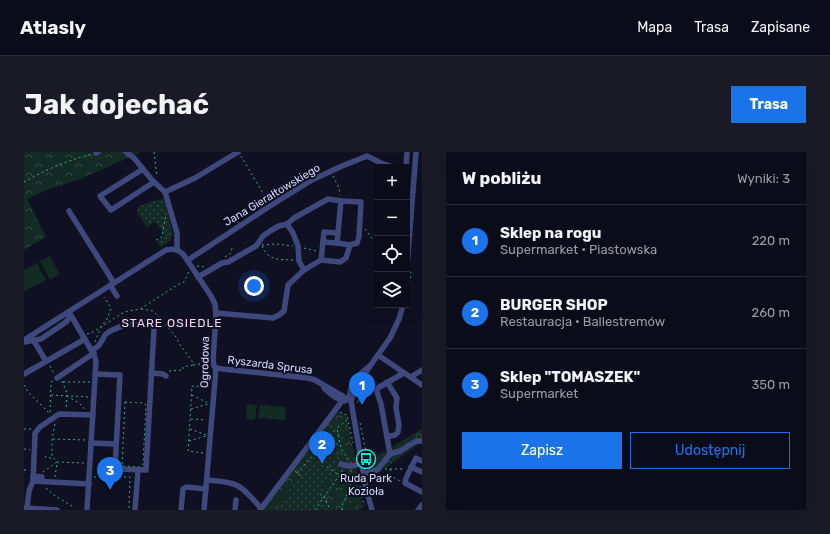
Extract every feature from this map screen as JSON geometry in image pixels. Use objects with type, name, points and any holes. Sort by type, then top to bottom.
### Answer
[{"type":"street","points":[[46,361],[27,339],[166,250],[177,250],[177,233],[165,192],[156,184],[134,158],[126,152]]},
{"type":"street","points":[[406,164],[407,152]]},
{"type":"street","points":[[410,236],[416,152]]},
{"type":"street","points":[[165,192],[195,178],[239,153]]},
{"type":"street","name":"Jana Gierałtowskiego","points":[[188,260],[312,180],[366,154],[383,164]]},
{"type":"street","points":[[143,169],[100,196],[111,210],[156,184]]},
{"type":"street","points":[[410,172],[415,174]]},
{"type":"street","points":[[198,277],[256,246],[263,236],[270,231],[287,224],[294,218],[328,199],[361,202],[359,237],[357,243],[350,245],[323,242]]},
{"type":"street","points":[[337,244],[341,201]]},
{"type":"street","points":[[69,211],[112,284],[117,296]]},
{"type":"street","points":[[287,224],[293,233],[298,246],[299,260],[304,270]]},
{"type":"street","points":[[321,260],[324,232],[338,233]]},
{"type":"street","points":[[216,313],[273,318],[279,316],[284,311],[288,285],[304,270],[321,260],[340,262],[346,258],[350,245]]},
{"type":"street","name":"Ogrodowa","points":[[177,250],[188,260],[213,300],[216,313],[213,360],[216,368],[204,510]]},
{"type":"street","points":[[372,510],[367,495],[354,400],[358,384],[390,338],[397,325],[402,308]]},
{"type":"street","points":[[69,312],[92,350],[96,361],[91,415],[87,510]]},
{"type":"street","points":[[60,380],[92,350],[99,346],[105,335],[109,332],[134,322],[150,324],[154,329],[146,470],[115,469],[120,375],[95,374]]},
{"type":"street","points":[[24,374],[84,337]]},
{"type":"street","points":[[378,355],[422,385]]},
{"type":"street","name":"Ryszarda Sprusa","points":[[216,368],[308,378],[315,380],[354,400]]},
{"type":"street","points":[[411,377],[422,370]]},
{"type":"street","points":[[390,454],[381,404],[376,389],[403,372]]},
{"type":"street","points":[[151,373],[166,374]]},
{"type":"street","points":[[387,382],[397,398],[396,408],[399,425],[398,432],[387,437]]},
{"type":"street","name":"Ryszarda Sprusa","points":[[320,383],[332,396],[342,401]]},
{"type":"street","points":[[207,480],[236,485],[246,492],[260,509],[342,401],[347,402],[354,400]]},
{"type":"street","points":[[57,510],[26,508],[26,499],[33,479],[35,436],[37,429],[51,416],[59,414],[91,415]]},
{"type":"street","points":[[90,441],[116,444]]},
{"type":"street","points":[[367,473],[377,470],[390,454],[416,441],[422,441]]},
{"type":"street","points":[[422,461],[416,458],[406,478],[406,482],[422,492]]},
{"type":"street","points":[[343,465],[362,464]]},
{"type":"street","points":[[410,469],[422,472]]},
{"type":"street","points":[[135,510],[138,470]]},
{"type":"street","points":[[33,479],[42,477]]},
{"type":"street","points":[[33,479],[89,484]]},
{"type":"street","points":[[181,510],[183,489],[186,487],[206,489]]},
{"type":"street","points":[[235,510],[236,500]]},
{"type":"street","points":[[418,510],[422,505]]},
{"type":"path","points":[[24,182],[40,173],[75,158],[97,152]]},
{"type":"path","points":[[154,152],[156,184]]},
{"type":"path","points":[[239,153],[270,206]]},
{"type":"path","points":[[335,180],[339,188],[341,201]]},
{"type":"path","points":[[156,240],[162,237],[165,219],[170,210]]},
{"type":"path","points":[[363,225],[374,241]]},
{"type":"path","points":[[299,260],[271,258],[262,245],[278,244],[298,246],[310,250],[322,251]]},
{"type":"path","points":[[222,263],[231,253],[232,248]]},
{"type":"path","points":[[140,309],[184,282],[188,272],[193,268],[197,266],[214,268]]},
{"type":"path","points":[[92,350],[100,327],[111,308],[102,295]]},
{"type":"path","points":[[84,337],[124,312],[140,309],[153,311],[176,337],[192,361],[193,366]]},
{"type":"path","points":[[46,361],[60,380],[67,393],[65,414]]},
{"type":"path","points":[[166,374],[171,370],[183,370],[183,367],[200,364],[206,365]]},
{"type":"path","points":[[51,416],[51,382],[60,380],[92,382]]},
{"type":"path","points":[[24,385],[28,392],[55,422],[52,439],[52,456],[57,462],[54,482]]},
{"type":"path","points":[[206,454],[188,451],[192,386],[211,387]]},
{"type":"path","points":[[354,400],[357,403],[374,392],[376,389]]},
{"type":"path","points":[[51,395],[91,397]]},
{"type":"path","points":[[191,409],[209,404],[192,395]]},
{"type":"path","points":[[66,396],[83,407],[91,415]]},
{"type":"path","points":[[125,402],[144,403],[146,405],[142,466],[122,466],[125,402]]},
{"type":"path","points":[[190,419],[208,420]]},
{"type":"path","points":[[344,422],[348,420]]},
{"type":"path","points":[[24,428],[37,429]]},
{"type":"path","points":[[189,441],[207,436],[190,428]]},
{"type":"path","points":[[301,476],[297,473],[337,428]]},
{"type":"path","points":[[328,437],[341,448]]},
{"type":"path","points":[[52,439],[90,441]]},
{"type":"path","points":[[365,448],[369,466],[367,473]]},
{"type":"path","points":[[45,456],[47,458],[52,458],[52,456]]},
{"type":"path","points":[[42,477],[43,471],[57,462],[87,463]]},
{"type":"path","points":[[315,510],[339,476],[343,465]]},
{"type":"path","points":[[327,467],[339,476]]},
{"type":"path","points":[[377,470],[402,468],[410,469]]},
{"type":"path","points":[[390,469],[391,476],[404,483],[406,482]]},
{"type":"path","points":[[89,476],[130,477],[129,510]]},
{"type":"path","points":[[47,489],[75,508]]},
{"type":"path","points":[[320,494],[326,500],[330,510]]},
{"type":"path","points":[[362,498],[366,507]]},
{"type":"green space","points":[[24,152],[141,152],[81,179],[49,189],[27,199],[46,237],[24,250]]},
{"type":"green space","points":[[164,199],[173,235],[170,241],[161,247],[156,240],[164,238],[162,231],[155,222],[147,227],[137,212],[138,207],[153,201]]},
{"type":"green space","points":[[50,256],[60,274],[50,280],[40,261]]},
{"type":"green space","points":[[37,263],[46,280],[24,291],[24,270]]},
{"type":"green space","points":[[247,404],[257,405],[255,420],[246,419]]},
{"type":"green space","points":[[260,405],[286,407],[285,420],[258,418]]},
{"type":"green space","points":[[337,412],[346,415],[347,419],[336,428],[297,472],[294,469]]},
{"type":"green space","points":[[338,412],[346,415],[356,463],[358,490],[363,508],[357,510],[261,510]]},
{"type":"green space","points":[[347,421],[356,464],[351,465],[341,445],[343,431],[338,428]]},
{"type":"green space","points":[[422,429],[422,442],[373,477],[369,461]]},
{"type":"green space","points":[[328,438],[341,448],[350,465],[342,464],[344,461],[324,446],[322,448],[322,445]]},
{"type":"green space","points":[[356,466],[358,490],[362,503],[359,505],[357,510],[343,510],[343,505],[349,505],[353,501],[353,497],[349,493],[351,486],[351,467]]},
{"type":"green space","points":[[345,467],[350,467],[350,485],[348,492],[340,496],[342,504],[341,510],[331,510],[325,497]]},
{"type":"green space","points":[[293,470],[300,476],[276,509],[277,510],[261,510]]},
{"type":"green space","points":[[335,473],[339,476],[324,496],[320,493]]},
{"type":"place","name":"Sklep na rogu","points":[[362,405]]},
{"type":"place","name":"Ruda Park Kozioła","points":[[366,459]]},
{"type":"place","name":"BURGER SHOP","points":[[322,464]]},
{"type":"place","name":"Sklep \"TOMASZEK\"","points":[[110,490]]},
{"type":"district","name":"STARE OSIEDLE","points":[[172,323]]}]
